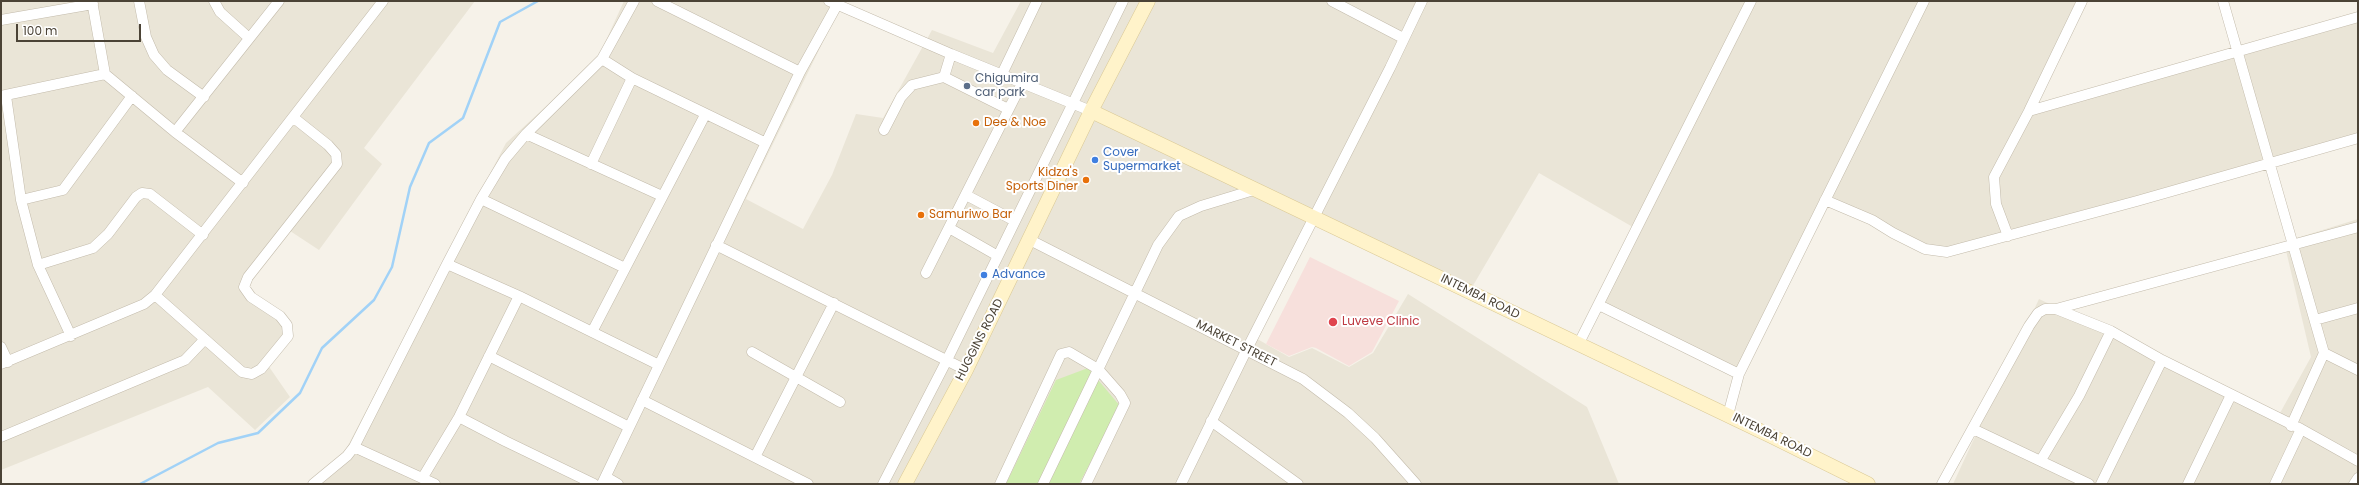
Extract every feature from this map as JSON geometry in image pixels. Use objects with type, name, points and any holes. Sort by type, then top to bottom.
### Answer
[{"type":"street","points":[[139,1],[146,37],[154,55],[167,70],[204,98]]},
{"type":"street","points":[[214,1],[220,12],[249,38]]},
{"type":"street","points":[[175,132],[204,98],[279,1]]},
{"type":"street","points":[[1,347],[4,363],[144,304],[155,295],[294,118],[382,1]]},
{"type":"street","points":[[313,484],[347,456],[354,447],[481,199],[505,160],[526,134],[602,59],[634,1]]},
{"type":"street","points":[[657,1],[800,72]]},
{"type":"street","points":[[1002,74],[1037,1]]},
{"type":"street","points":[[883,484],[947,360],[1072,102],[1123,1]]},
{"type":"street","name":"HUGGINS ROAD","points":[[905,484],[966,370],[1091,111],[1148,1]]},
{"type":"street","points":[[1332,1],[1404,38]]},
{"type":"street","points":[[1181,484],[1211,421],[1422,1]]},
{"type":"street","points":[[1578,345],[1751,1]]},
{"type":"street","points":[[1728,415],[1739,374],[1924,1]]},
{"type":"street","points":[[2008,236],[1996,204],[1994,177],[2029,111],[2082,1]]},
{"type":"street","points":[[2223,1],[2324,353],[2275,484]]},
{"type":"street","points":[[1,20],[93,3],[105,74],[175,132],[243,183]]},
{"type":"street","points":[[618,484],[604,481],[833,3],[951,54],[1091,111]]},
{"type":"street","points":[[2029,111],[2358,16]]},
{"type":"street","points":[[944,77],[951,54]]},
{"type":"street","points":[[602,59],[632,78],[766,143]]},
{"type":"street","points":[[70,336],[38,266],[22,200],[3,96],[105,74]]},
{"type":"street","points":[[884,130],[901,97],[912,85],[944,77],[1008,109]]},
{"type":"street","points":[[591,164],[632,78]]},
{"type":"street","points":[[926,273],[1022,83]]},
{"type":"street","points":[[22,200],[63,190],[132,96]]},
{"type":"street","name":"INTEMBA ROAD","points":[[1091,111],[1315,216],[1578,345],[1728,415],[1868,484]]},
{"type":"street","points":[[592,332],[705,114]]},
{"type":"street","points":[[155,295],[242,372],[252,374],[261,369],[288,336],[287,324],[280,316],[251,297],[244,287],[248,277],[337,164],[336,154],[328,145],[294,118]]},
{"type":"street","points":[[526,134],[662,196]]},
{"type":"street","points":[[1825,200],[1872,220],[1893,234],[1925,249],[1952,251],[2137,201],[2358,138]]},
{"type":"street","points":[[1043,484],[1158,246],[1179,216],[1201,206],[1256,189]]},
{"type":"street","points":[[38,266],[93,248],[108,234],[136,197],[142,193],[150,194],[203,235]]},
{"type":"street","points":[[966,195],[1015,221]]},
{"type":"street","points":[[481,199],[625,268]]},
{"type":"street","points":[[1942,484],[2040,310],[2056,309],[2358,227]]},
{"type":"street","points":[[949,228],[998,256]]},
{"type":"street","name":"MARKET STREET","points":[[1030,240],[1136,292],[1303,379],[1348,413],[1397,460],[1416,484]]},
{"type":"street","points":[[716,245],[966,370]]},
{"type":"street","points":[[447,264],[519,296],[659,365]]},
{"type":"street","points":[[423,477],[459,417],[519,296]]},
{"type":"street","points":[[755,458],[834,303]]},
{"type":"street","points":[[1599,305],[1739,374]]},
{"type":"street","points":[[2315,320],[2358,308]]},
{"type":"street","points":[[2056,309],[2111,331],[2162,360],[2296,427],[2358,461]]},
{"type":"street","points":[[2041,460],[2079,396],[2111,331]]},
{"type":"street","points":[[1,437],[185,360],[205,339]]},
{"type":"street","points":[[752,352],[840,402]]},
{"type":"street","points":[[1000,484],[1061,354],[1069,352],[1074,353],[1098,370],[1120,394],[1125,403],[1086,484]]},
{"type":"street","points":[[2324,353],[2358,370]]},
{"type":"street","points":[[489,356],[629,427]]},
{"type":"street","points":[[2101,484],[2162,360]]},
{"type":"street","points":[[2188,484],[2231,395]]},
{"type":"street","points":[[642,400],[808,484]]},
{"type":"street","points":[[459,417],[504,441],[594,484]]},
{"type":"street","points":[[1211,421],[1298,484]]},
{"type":"street","points":[[1973,429],[2089,484]]},
{"type":"street","points":[[354,447],[423,477],[435,484]]},
{"type":"street","points":[[2354,484],[2358,478]]},
{"type":"shaded area","points":[[1,1],[475,1],[364,148],[382,164],[319,250],[284,227],[241,287],[278,318],[284,325],[285,334],[265,361],[290,397],[255,430],[208,387],[1,470]]},
{"type":"shaded area","points":[[624,1],[843,1],[746,199],[803,229],[832,175],[856,114],[883,118],[932,30],[993,53],[1021,1],[2082,1],[2027,112],[2358,18],[2358,135],[1957,247],[1926,247],[1822,198],[1738,372],[1601,305],[1638,230],[1539,173],[1471,289],[1314,212],[1252,336],[1289,357],[1312,348],[1349,367],[1373,353],[1408,294],[1587,407],[1619,484],[306,484],[344,453],[506,143],[597,60]]},
{"type":"shaded area","points":[[2358,219],[2358,484],[1953,484],[2039,299],[2280,413],[2311,357],[2284,242]]},
{"type":"shaded area","name":"Luveve Clinic","points":[[1310,257],[1399,301],[1372,352],[1349,366],[1316,348],[1312,347],[1289,356],[1266,344]]},
{"type":"green space","points":[[1088,368],[1120,406],[1079,484],[1006,484],[1056,380]]},
{"type":"waterway","points":[[140,484],[218,443],[258,433],[300,393],[322,348],[374,300],[392,267],[410,187],[429,143],[463,118],[500,22],[538,1]]},
{"type":"place","name":"Chigumira car park","points":[[967,86]]},
{"type":"place","name":"Dee & Noe","points":[[976,123]]},
{"type":"place","name":"Cover Supermarket","points":[[1095,160]]},
{"type":"place","name":"Kidza's Sports Diner","points":[[1086,180]]},
{"type":"place","name":"Samuriwo Bar","points":[[921,215]]},
{"type":"place","name":"Advance","points":[[984,275]]},
{"type":"place","name":"Luveve Clinic","points":[[1333,322]]}]
